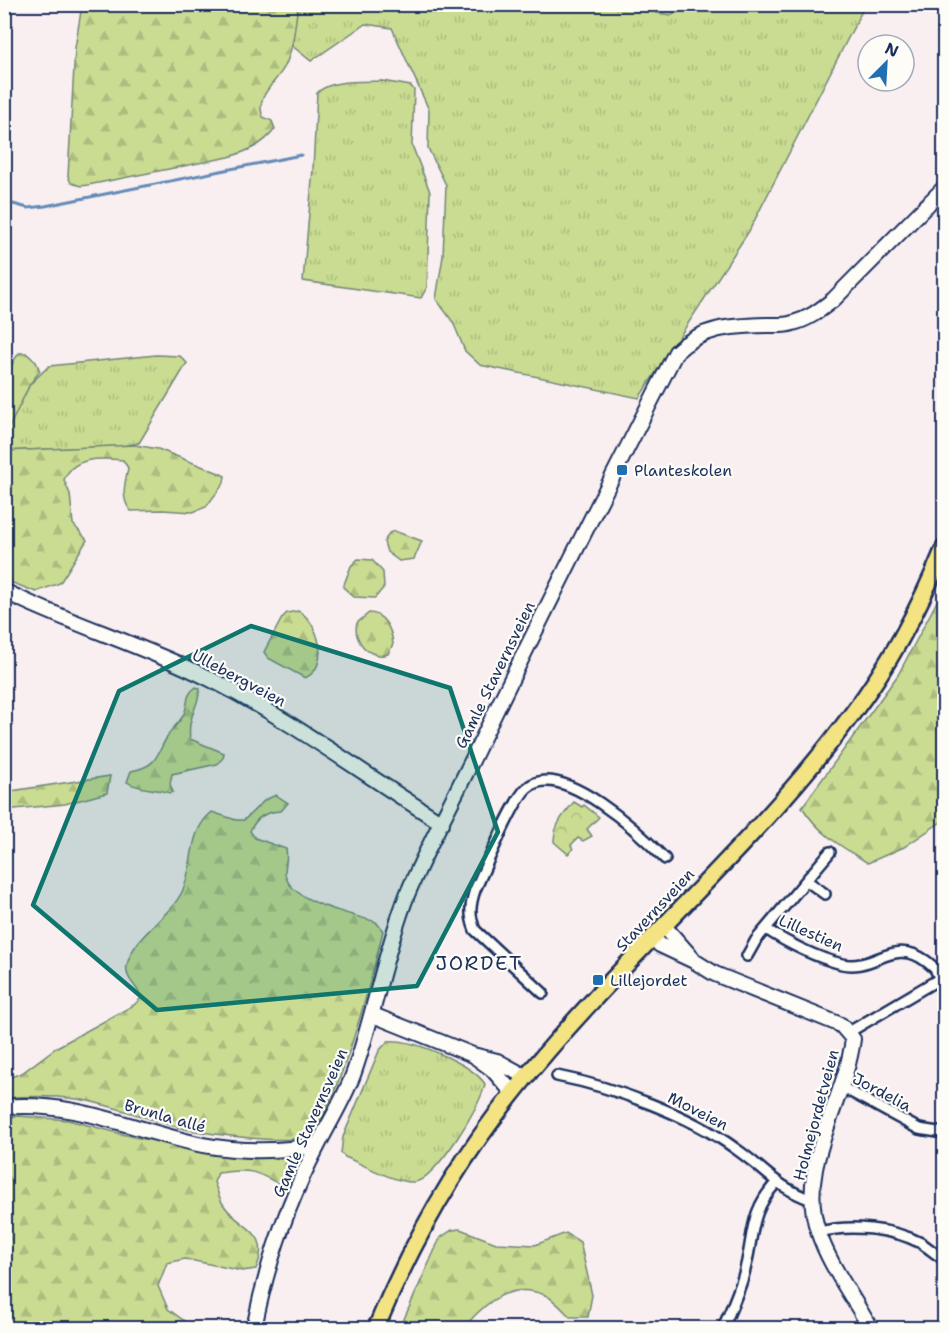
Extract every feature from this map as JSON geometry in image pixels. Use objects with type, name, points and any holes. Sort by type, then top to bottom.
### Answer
[{"type":"main road","name":"Stavernsveien","points":[[376,1329],[430,1216],[468,1152],[526,1077],[758,826],[853,714],[902,636],[945,548]]},
{"type":"street","name":"Gamle Stavernsveien","points":[[254,1329],[266,1270],[318,1145],[331,1126],[352,1077],[373,1016],[396,926],[442,823],[546,606],[676,352],[690,338],[708,332],[732,326],[791,324],[812,316],[833,300],[945,188]]},
{"type":"street","name":"Ullebergveien","points":[[4,591],[171,661],[228,689],[297,729],[442,823]]},
{"type":"street","points":[[543,993],[475,930],[470,917],[475,890],[517,802],[527,788],[538,782],[564,784],[631,825],[664,859]]},
{"type":"street","name":"Lillestien","points":[[747,956],[766,929],[830,852]]},
{"type":"street","points":[[807,881],[825,894]]},
{"type":"street","name":"Holmejordetveien","points":[[664,926],[694,961]]},
{"type":"street","name":"Lillestien","points":[[766,929],[781,939],[842,964],[860,965],[893,952],[907,951],[920,956],[937,969],[939,979],[849,1032]]},
{"type":"street","name":"Holmejordetveien","points":[[653,938],[660,945],[715,974],[826,1018],[849,1032],[853,1039],[814,1174],[812,1200],[819,1232],[841,1282],[870,1329]]},
{"type":"street","points":[[373,1016],[497,1061],[526,1077]]},
{"type":"street","points":[[473,1054],[492,1069],[513,1093]]},
{"type":"street","name":"Moveien","points":[[557,1076],[673,1113],[737,1149],[790,1193],[812,1200]]},
{"type":"street","name":"Jordelia","points":[[840,1086],[920,1129],[945,1133]]},
{"type":"street","name":"Brunla allé","points":[[4,1107],[66,1108],[218,1147],[296,1149],[318,1145]]},
{"type":"street","points":[[723,1329],[743,1277],[754,1214],[765,1194],[776,1183]]},
{"type":"street","points":[[819,1232],[840,1227],[879,1231],[921,1243],[945,1259]]},
{"type":"highlighted area","points":[[251,626],[450,688],[498,832],[417,986],[157,1010],[33,905],[119,691]]},
{"type":"green space","points":[[685,4],[671,15],[657,13],[642,5]]},
{"type":"green space","points":[[82,5],[298,5],[289,57],[282,71],[264,95],[262,102],[263,117],[272,121],[275,129],[255,147],[229,157],[88,185],[81,186],[71,183],[68,176],[75,48]]},
{"type":"green space","points":[[298,5],[865,5],[749,231],[639,398],[480,365],[465,351],[453,322],[436,299],[443,256],[446,185],[428,148],[429,110],[392,28],[365,24],[311,61],[291,45]]},
{"type":"green space","points":[[382,81],[411,86],[414,90],[412,145],[430,192],[427,287],[421,298],[303,281],[317,93],[338,83]]},
{"type":"green space","points":[[19,353],[26,353],[36,362],[40,371],[30,384],[5,436],[4,393],[9,372]]},
{"type":"green space","points":[[156,355],[180,356],[187,363],[139,443],[121,446],[5,451],[4,436],[30,384],[49,366]]},
{"type":"green space","points":[[135,445],[158,449],[219,473],[225,476],[224,483],[206,507],[193,512],[131,511],[124,496],[128,468],[123,460],[97,459],[74,466],[64,480],[70,494],[73,524],[87,540],[60,583],[36,592],[5,580],[5,451]]},
{"type":"green space","points":[[394,531],[422,541],[414,559],[399,561],[387,552],[384,542],[389,533]]},
{"type":"green space","points":[[358,559],[372,560],[383,572],[384,587],[375,598],[354,597],[343,587],[351,566]]},
{"type":"green space","points":[[944,588],[944,823],[941,822],[904,847],[868,863],[823,832],[802,807],[898,675]]},
{"type":"green space","points":[[298,611],[312,624],[319,644],[318,664],[305,678],[268,658],[264,652],[282,618],[287,613]]},
{"type":"green space","points":[[369,613],[383,619],[389,628],[393,644],[388,654],[369,652],[357,636],[357,623]]},
{"type":"green space","points":[[196,687],[200,689],[191,719],[190,739],[224,753],[223,758],[217,764],[172,774],[170,784],[173,792],[170,793],[127,782],[131,771],[147,766],[156,758],[169,734],[182,718],[189,695]]},
{"type":"green space","points":[[110,776],[107,793],[65,804],[5,810],[5,792]]},
{"type":"green space","points":[[276,795],[288,803],[281,811],[271,812],[259,818],[250,831],[255,838],[286,849],[285,873],[289,883],[297,892],[309,899],[337,911],[376,922],[383,931],[363,1007],[342,1072],[331,1100],[319,1122],[308,1135],[283,1140],[221,1135],[173,1126],[89,1101],[59,1097],[5,1098],[5,1079],[22,1073],[57,1047],[134,1005],[141,998],[128,975],[127,965],[136,945],[169,910],[182,892],[195,839],[204,820],[212,812],[236,820],[244,820],[265,800]]},
{"type":"green space","points":[[574,802],[582,807],[584,805],[599,817],[587,829],[592,836],[583,841],[578,838],[571,845],[573,849],[568,854],[554,842],[554,836],[560,820]]},
{"type":"green space","points":[[388,1041],[412,1044],[441,1054],[468,1069],[485,1084],[475,1108],[456,1140],[433,1170],[423,1179],[414,1182],[398,1180],[345,1157],[341,1153],[343,1137],[379,1051]]},
{"type":"green space","points":[[18,1116],[68,1120],[134,1137],[212,1152],[283,1157],[300,1165],[299,1176],[284,1187],[252,1172],[218,1173],[214,1182],[222,1202],[230,1213],[257,1238],[260,1256],[256,1269],[242,1271],[185,1259],[167,1263],[158,1286],[168,1309],[194,1328],[5,1328],[5,1118]]},
{"type":"green space","points":[[460,1229],[496,1243],[535,1245],[566,1233],[580,1242],[592,1295],[588,1317],[570,1317],[545,1295],[522,1290],[511,1292],[492,1301],[467,1324],[468,1328],[400,1328],[440,1238],[452,1230]]},
{"type":"waterway","points":[[13,204],[28,208],[45,206],[301,155]]},
{"type":"place","name":"Planteskolen","points":[[622,470]]},
{"type":"place","name":"Lillejordet","points":[[598,980]]},
{"type":"district","name":"JORDET","points":[[479,963]]}]
